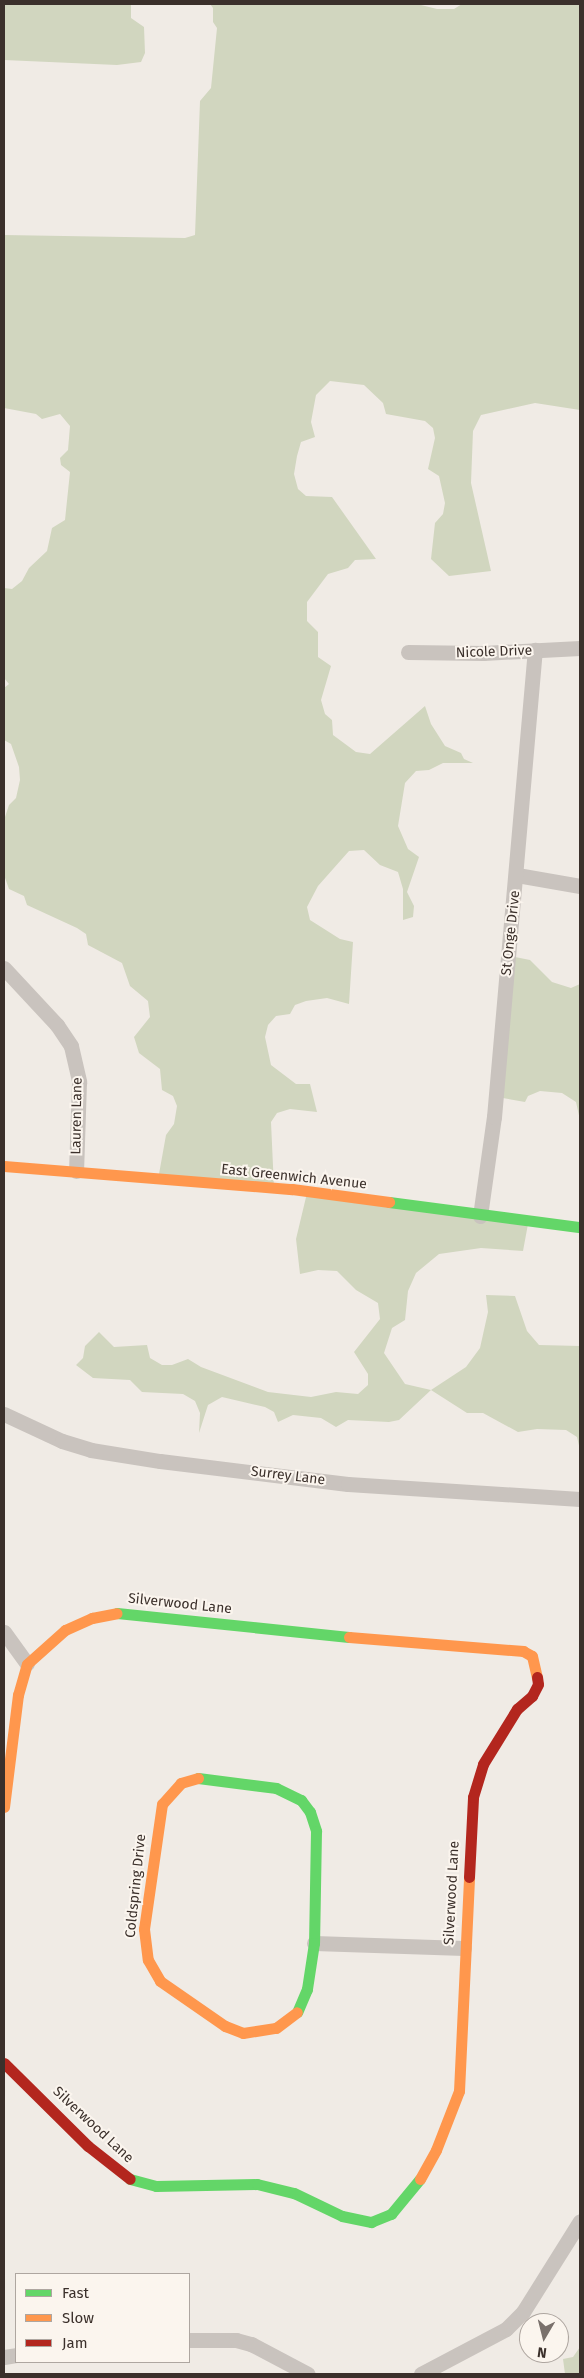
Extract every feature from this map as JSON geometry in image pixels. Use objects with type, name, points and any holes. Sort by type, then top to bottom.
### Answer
[{"type":"street","name":"Nicole Drive","points":[[408,652],[580,648]]},
{"type":"street","name":"St Onge Drive","points":[[480,1216],[494,1117],[517,875],[535,650]]},
{"type":"street","points":[[517,875],[580,886]]},
{"type":"street","name":"Lauren Lane","points":[[4,968],[57,1025],[71,1046],[79,1082],[76,1171]]},
{"type":"street","name":"East Greenwich Avenue","points":[[4,1166],[292,1189],[480,1216],[580,1227]]},
{"type":"street","name":"Surrey Lane","points":[[4,1414],[81,1447],[160,1461],[348,1484],[580,1499]]},
{"type":"street","name":"Silverwood Lane","points":[[4,2063],[88,2146],[121,2174],[138,2182],[156,2186],[257,2184],[294,2193],[342,2216],[371,2222],[381,2220],[402,2203],[419,2180],[451,2116],[459,2091],[463,2054],[464,1948],[471,1881],[471,1814],[477,1779],[500,1733],[516,1709],[532,1696],[538,1684],[532,1656],[523,1651],[349,1637],[113,1613],[66,1630],[27,1664]]},
{"type":"street","points":[[4,1632],[27,1664],[18,1695],[4,1807]]},
{"type":"street","name":"Coldspring Drive","points":[[198,1778],[276,1788],[301,1800],[310,1812],[316,1831],[314,1943],[303,2003],[296,2014],[276,2028],[243,2032],[225,2026],[160,1981],[148,1960],[144,1929],[159,1818],[162,1804],[172,1790],[181,1783],[198,1778]]},
{"type":"street","points":[[314,1943],[464,1948]]},
{"type":"street","points":[[421,2374],[506,2329],[523,2312],[580,2221]]},
{"type":"street","points":[[190,2340],[236,2340],[251,2344],[308,2374]]},
{"type":"green space","points":[[4,4],[131,4],[131,18],[144,27],[145,53],[141,62],[117,65],[4,60]]},
{"type":"green space","points":[[210,4],[417,4],[437,9],[454,9],[462,4],[580,4],[580,410],[535,403],[481,415],[473,431],[471,483],[491,571],[449,576],[431,559],[435,523],[443,514],[445,503],[439,476],[428,469],[435,438],[433,428],[425,421],[386,414],[383,403],[364,385],[330,381],[316,395],[311,422],[315,437],[301,442],[297,456],[294,474],[298,489],[306,496],[332,497],[376,559],[355,560],[348,568],[328,574],[307,602],[307,621],[318,632],[318,657],[331,666],[321,700],[325,714],[332,720],[333,735],[356,752],[370,754],[425,706],[431,724],[445,746],[461,753],[464,759],[473,763],[443,763],[429,770],[416,771],[405,783],[398,826],[408,849],[419,857],[407,892],[414,906],[413,917],[403,920],[403,889],[398,872],[380,865],[364,850],[349,851],[318,886],[307,907],[310,920],[340,939],[353,942],[349,1004],[327,998],[306,1001],[295,1005],[290,1014],[276,1016],[268,1025],[265,1037],[271,1065],[296,1084],[310,1084],[317,1112],[290,1109],[277,1113],[271,1122],[274,1188],[159,1174],[166,1135],[174,1124],[177,1106],[173,1096],[162,1090],[160,1069],[139,1053],[134,1037],[150,1017],[148,1001],[130,986],[122,963],[88,945],[86,934],[77,928],[27,905],[24,896],[9,889],[4,875],[4,820],[9,805],[16,798],[20,780],[19,767],[11,744],[4,740],[4,688],[9,684],[4,678],[4,588],[12,589],[22,581],[29,568],[47,551],[52,528],[65,520],[70,472],[61,465],[60,458],[68,450],[70,426],[60,414],[42,419],[36,414],[4,408],[4,235],[185,238],[195,235],[200,101],[211,88],[217,28],[213,22],[213,8]]},
{"type":"green space","points":[[510,956],[530,960],[552,982],[571,988],[580,984],[580,1120],[576,1102],[562,1093],[540,1091],[528,1096],[525,1102],[497,1097]]},
{"type":"green space","points":[[307,1193],[528,1224],[523,1251],[481,1248],[439,1254],[416,1273],[408,1291],[405,1320],[392,1328],[384,1353],[405,1384],[431,1390],[399,1420],[389,1422],[348,1420],[336,1427],[321,1418],[293,1415],[278,1422],[274,1412],[265,1407],[222,1397],[208,1405],[199,1433],[200,1413],[195,1401],[183,1394],[142,1392],[130,1380],[93,1378],[76,1365],[83,1358],[85,1346],[99,1332],[114,1347],[147,1345],[150,1358],[162,1365],[172,1365],[188,1359],[201,1367],[268,1392],[311,1397],[336,1392],[358,1394],[368,1385],[368,1374],[354,1352],[380,1319],[378,1303],[356,1290],[337,1271],[318,1270],[300,1274],[296,1239]]},
{"type":"green space","points":[[486,1295],[515,1296],[527,1331],[539,1345],[580,1346],[580,1450],[577,1437],[566,1430],[537,1429],[518,1432],[483,1413],[467,1413],[431,1390],[466,1367],[480,1348],[488,1312]]},
{"type":"green space","points":[[580,2347],[580,2374],[565,2374],[564,2363],[569,2363],[569,2358],[573,2357]]},
{"type":"traffic: fast","points":[[389,1202],[580,1227]]},
{"type":"traffic: fast","points":[[117,1613],[349,1637]]},
{"type":"traffic: fast","points":[[198,1778],[276,1788],[301,1800],[310,1812],[316,1831],[314,1943],[307,1989],[297,2012]]},
{"type":"traffic: fast","points":[[130,2179],[156,2186],[257,2184],[294,2193],[342,2216],[371,2222],[391,2214],[420,2179]]},
{"type":"traffic: slow","points":[[4,1166],[292,1189],[389,1202]]},
{"type":"traffic: slow","points":[[4,1807],[18,1695],[27,1664],[65,1630],[92,1618],[117,1613]]},
{"type":"traffic: slow","points":[[349,1637],[523,1651],[532,1656],[537,1677]]},
{"type":"traffic: slow","points":[[198,1778],[181,1783],[162,1804],[144,1929],[148,1960],[160,1981],[225,2026],[243,2033],[276,2028],[297,2012]]},
{"type":"traffic: slow","points":[[420,2179],[436,2150],[459,2091],[469,1877]]},
{"type":"traffic: jam","points":[[469,1877],[473,1797],[483,1764],[517,1709],[532,1696],[538,1684],[537,1677]]},
{"type":"traffic: jam","points":[[4,2063],[88,2146],[130,2179]]}]
